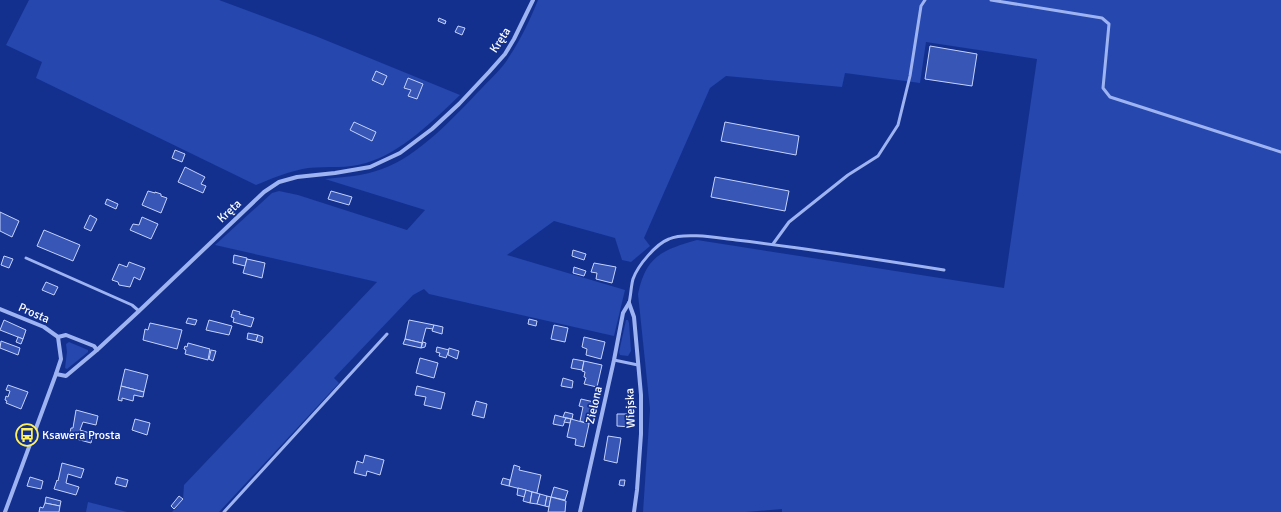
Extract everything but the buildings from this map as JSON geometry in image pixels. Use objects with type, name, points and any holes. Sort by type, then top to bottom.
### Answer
[{"type":"street","name":"Kręta","points":[[56,374],[66,376],[97,350],[264,192],[279,182],[297,177],[370,167],[400,153],[432,128],[459,104],[505,54],[533,0]]},
{"type":"street","name":"Zielona","points":[[580,512],[623,313],[629,303]]},
{"type":"street","name":"Wiejska","points":[[629,303],[634,317],[641,394],[641,434],[638,490],[634,512]]},
{"type":"street","name":"Prosta","points":[[0,309],[44,327],[58,337],[61,358],[56,374]]},
{"type":"street","name":"Prosta","points":[[58,337],[66,335],[94,346],[97,350]]},
{"type":"street","points":[[5,512],[56,374]]},
{"type":"lane","points":[[773,244],[790,222],[848,175],[878,156],[898,125],[910,76],[920,6],[925,0]]},
{"type":"lane","points":[[991,0],[1102,18],[1109,24],[1103,88],[1110,97],[1281,152]]},
{"type":"lane","points":[[629,303],[633,278],[646,259],[655,248],[669,238],[681,236],[707,237],[773,244],[944,270]]},
{"type":"lane","points":[[26,258],[132,305],[139,311]]},
{"type":"lane","points":[[224,512],[387,334]]},
{"type":"lane","points":[[614,360],[638,365]]},
{"type":"shaded area","points":[[29,0],[219,0],[318,37],[460,95],[416,135],[392,152],[379,158],[352,166],[301,169],[256,185],[36,78],[42,62],[6,45]]},
{"type":"shaded area","points":[[538,0],[1281,0],[1281,512],[782,512],[782,509],[746,512],[643,512],[650,409],[638,294],[641,281],[651,263],[657,256],[665,251],[697,240],[1004,288],[1037,59],[926,42],[920,83],[845,73],[842,87],[726,76],[710,88],[644,238],[650,246],[631,262],[622,260],[615,238],[554,221],[507,255],[625,290],[614,336],[429,294],[424,289],[413,295],[334,378],[339,383],[219,512],[172,512],[183,500],[184,485],[377,282],[215,245],[272,193],[279,191],[298,195],[407,230],[425,210],[325,179],[361,175],[382,169],[409,155],[435,135],[503,66],[521,36]]},
{"type":"shaded area","points":[[626,320],[628,320],[629,323],[631,351],[628,356],[620,355],[619,352]]},
{"type":"shaded area","points":[[69,342],[88,350],[88,352],[67,369],[65,368],[67,352],[66,344]]},
{"type":"shaded area","points":[[88,502],[127,512],[86,512]]},
{"type":"place","name":"Ksawera Prosta","points":[[27,435]]}]
